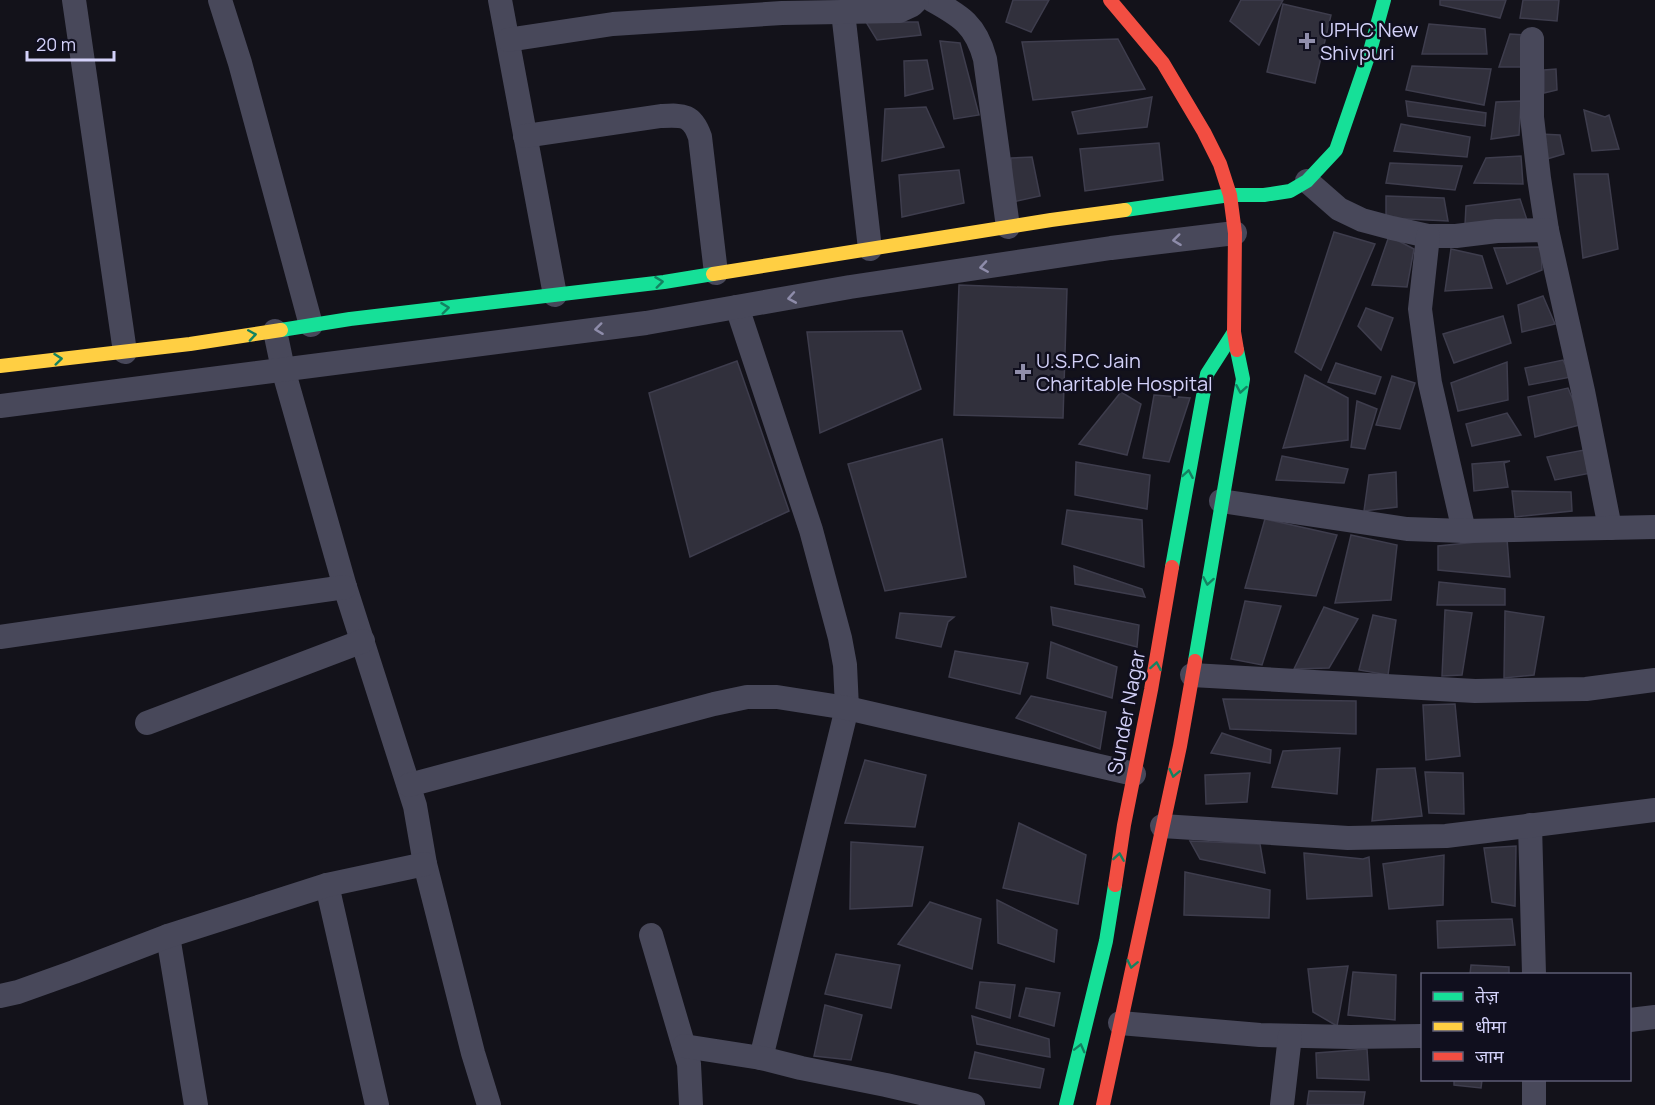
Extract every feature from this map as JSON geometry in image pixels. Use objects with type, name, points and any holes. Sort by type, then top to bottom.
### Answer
[{"type":"street","points":[[74,0],[125,352]]},
{"type":"street","points":[[220,0],[240,63],[311,325]]},
{"type":"street","points":[[500,0],[555,295]]},
{"type":"street","points":[[508,40],[613,24],[782,13],[899,11],[917,0]]},
{"type":"street","points":[[932,0],[961,18],[973,29],[981,43],[1008,227]]},
{"type":"street","points":[[1103,1105],[1180,746],[1243,379],[1234,332],[1235,233],[1230,195],[1220,164],[1163,63],[1110,0]]},
{"type":"street","points":[[0,366],[125,352],[351,319],[664,282],[1008,227],[1230,195],[1264,195],[1290,191],[1307,181],[1336,150],[1370,51],[1384,0]]},
{"type":"street","points":[[843,12],[870,249]]},
{"type":"street","points":[[1532,39],[1532,117],[1547,230],[1611,528]]},
{"type":"street","points":[[525,136],[661,116],[681,115],[689,118],[696,126],[700,137],[716,273]]},
{"type":"street","points":[[1307,181],[1339,209],[1362,220],[1428,236],[1547,230]]},
{"type":"street","points":[[0,406],[646,323],[850,287],[1100,250],[1235,233]]},
{"type":"street","points":[[1428,236],[1419,309],[1430,383],[1464,531]]},
{"type":"street","points":[[737,307],[811,531],[840,638],[847,708],[761,1058]]},
{"type":"street","points":[[275,331],[283,369],[345,587],[415,806],[425,864],[473,1053],[489,1105]]},
{"type":"street","name":"Sunder Nagar","points":[[1066,1105],[1106,941],[1124,825],[1152,690],[1207,374],[1234,332]]},
{"type":"street","points":[[1221,501],[1407,529],[1464,531],[1655,527]]},
{"type":"street","points":[[0,637],[345,587]]},
{"type":"street","points":[[147,723],[363,641]]},
{"type":"street","points":[[1192,675],[1475,691],[1586,689],[1655,680]]},
{"type":"street","points":[[409,785],[703,707],[747,698],[777,697],[847,708],[1134,774]]},
{"type":"street","points":[[1162,826],[1348,838],[1446,836],[1655,810]]},
{"type":"street","points":[[1530,825],[1534,973]]},
{"type":"street","points":[[0,996],[74,972],[168,936],[327,885],[425,864]]},
{"type":"street","points":[[327,885],[377,1105]]},
{"type":"street","points":[[651,935],[689,1064],[691,1105]]},
{"type":"street","points":[[168,936],[196,1105]]},
{"type":"street","points":[[1631,1020],[1655,1017]]},
{"type":"street","points":[[1120,1023],[1260,1035],[1421,1036]]},
{"type":"street","points":[[1282,1105],[1290,1036]]},
{"type":"street","points":[[684,1046],[761,1058],[973,1105]]},
{"type":"street","points":[[1534,1081],[1534,1105]]},
{"type":"building","points":[[1013,0],[1049,0],[1031,32],[1006,22]]},
{"type":"building","points":[[1241,0],[1283,0],[1259,45],[1230,21]]},
{"type":"building","points":[[1440,0],[1506,0],[1500,18],[1440,5]]},
{"type":"building","points":[[1523,0],[1559,0],[1557,21],[1520,18]]},
{"type":"building","points":[[1283,4],[1331,15],[1315,83],[1267,72]]},
{"type":"building","points":[[866,22],[918,22],[921,35],[877,40]]},
{"type":"building","points":[[1429,24],[1485,29],[1487,54],[1422,54]]},
{"type":"building","points":[[1510,34],[1528,35],[1527,67],[1499,67]]},
{"type":"building","points":[[1118,39],[1145,89],[1033,100],[1022,42]]},
{"type":"building","points":[[940,41],[960,43],[979,115],[954,119]]},
{"type":"building","points":[[927,60],[933,89],[905,96],[904,61]]},
{"type":"building","points":[[1412,66],[1491,69],[1484,105],[1406,90]]},
{"type":"building","points":[[1556,69],[1557,90],[1544,93],[1544,70]]},
{"type":"building","points":[[1152,97],[1147,127],[1078,134],[1072,112]]},
{"type":"building","points":[[1406,101],[1486,113],[1485,126],[1408,116]]},
{"type":"building","points":[[1521,101],[1519,135],[1491,139],[1496,102]]},
{"type":"building","points":[[926,107],[944,147],[882,161],[885,109]]},
{"type":"building","points":[[1584,110],[1605,117],[1609,115],[1619,149],[1592,151]]},
{"type":"building","points":[[1401,124],[1470,137],[1467,157],[1394,151]]},
{"type":"building","points":[[1540,134],[1560,135],[1564,154],[1547,159]]},
{"type":"building","points":[[1159,143],[1163,180],[1085,191],[1080,149]]},
{"type":"building","points":[[1521,156],[1523,184],[1474,183],[1486,158]]},
{"type":"building","points":[[1032,157],[1040,196],[1013,202],[1011,158]]},
{"type":"building","points":[[1390,163],[1462,166],[1455,190],[1386,183]]},
{"type":"building","points":[[959,170],[964,203],[902,217],[899,175]]},
{"type":"building","points":[[1574,174],[1608,174],[1618,249],[1583,258]]},
{"type":"building","points":[[1386,196],[1444,198],[1448,221],[1386,218]]},
{"type":"building","points":[[1520,199],[1527,220],[1465,225],[1466,206]]},
{"type":"building","points":[[1334,232],[1375,244],[1321,370],[1295,352]]},
{"type":"building","points":[[1389,236],[1414,249],[1407,287],[1372,285]]},
{"type":"building","points":[[1541,247],[1542,270],[1507,284],[1494,248]]},
{"type":"building","points":[[1451,249],[1482,256],[1492,288],[1445,291]]},
{"type":"building","points":[[959,285],[1067,289],[1063,418],[954,415]]},
{"type":"building","points":[[1543,296],[1555,324],[1522,332],[1518,305]]},
{"type":"building","points":[[1366,308],[1393,318],[1381,350],[1358,326]]},
{"type":"building","points":[[1503,316],[1511,343],[1454,363],[1443,334]]},
{"type":"building","points":[[902,331],[921,389],[820,433],[807,332]]},
{"type":"building","points":[[1563,360],[1571,377],[1529,385],[1525,368]]},
{"type":"building","points":[[737,361],[789,511],[690,557],[649,393]]},
{"type":"building","points":[[1507,362],[1508,400],[1458,411],[1451,383]]},
{"type":"building","points":[[1336,363],[1381,377],[1375,394],[1328,382]]},
{"type":"building","points":[[1305,375],[1348,398],[1348,440],[1283,448]]},
{"type":"building","points":[[1392,376],[1415,383],[1400,429],[1376,425]]},
{"type":"building","points":[[1568,388],[1583,424],[1535,437],[1528,397]]},
{"type":"building","points":[[1121,392],[1141,404],[1127,455],[1079,444]]},
{"type":"building","points":[[1154,395],[1190,398],[1169,462],[1143,458]]},
{"type":"building","points":[[1357,401],[1377,409],[1365,449],[1351,447]]},
{"type":"building","points":[[1507,413],[1521,435],[1472,446],[1466,424]]},
{"type":"building","points":[[942,439],[966,577],[885,591],[848,464]]},
{"type":"building","points":[[1584,450],[1591,473],[1555,480],[1547,457]]},
{"type":"building","points":[[1282,456],[1348,469],[1344,483],[1276,480]]},
{"type":"building","points":[[1510,461],[1504,463],[1508,487],[1474,491],[1472,464]]},
{"type":"building","points":[[1076,462],[1150,475],[1147,509],[1075,495]]},
{"type":"building","points":[[1396,472],[1397,507],[1364,511],[1369,475]]},
{"type":"building","points":[[1512,491],[1571,492],[1572,511],[1515,517]]},
{"type":"building","points":[[1067,510],[1142,520],[1144,567],[1062,544]]},
{"type":"building","points":[[1265,519],[1337,535],[1316,596],[1245,588]]},
{"type":"building","points":[[1351,535],[1397,545],[1391,600],[1335,603]]},
{"type":"building","points":[[1507,539],[1510,577],[1438,570],[1438,546]]},
{"type":"building","points":[[1074,566],[1142,589],[1145,597],[1075,584]]},
{"type":"building","points":[[1439,582],[1505,589],[1505,605],[1437,605]]},
{"type":"building","points":[[1245,601],[1281,606],[1262,665],[1231,659]]},
{"type":"building","points":[[1051,607],[1139,625],[1137,647],[1053,625]]},
{"type":"building","points":[[1324,607],[1358,619],[1329,668],[1294,669]]},
{"type":"building","points":[[1445,610],[1472,613],[1462,675],[1442,676]]},
{"type":"building","points":[[1505,611],[1544,617],[1534,675],[1504,678]]},
{"type":"building","points":[[900,613],[954,617],[948,622],[941,647],[896,638]]},
{"type":"building","points":[[1373,615],[1396,620],[1388,675],[1359,670]]},
{"type":"building","points":[[1051,642],[1117,667],[1112,698],[1047,678]]},
{"type":"building","points":[[955,651],[1028,663],[1020,694],[949,677]]},
{"type":"building","points":[[1031,696],[1106,712],[1100,749],[1016,718]]},
{"type":"building","points":[[1223,699],[1356,701],[1356,734],[1230,729]]},
{"type":"building","points":[[1455,704],[1460,756],[1426,760],[1423,705]]},
{"type":"building","points":[[1222,733],[1271,750],[1270,763],[1211,753]]},
{"type":"building","points":[[1340,748],[1337,794],[1272,787],[1283,751]]},
{"type":"building","points":[[865,760],[926,775],[915,827],[845,823]]},
{"type":"building","points":[[1415,768],[1422,816],[1372,821],[1377,769]]},
{"type":"building","points":[[1425,772],[1463,773],[1464,814],[1429,813]]},
{"type":"building","points":[[1250,773],[1247,802],[1206,804],[1205,775]]},
{"type":"building","points":[[1019,823],[1086,855],[1078,904],[1003,888]]},
{"type":"building","points":[[1190,841],[1260,844],[1265,873],[1200,859]]},
{"type":"building","points":[[851,842],[923,847],[912,906],[850,909]]},
{"type":"building","points":[[1516,846],[1515,906],[1492,902],[1484,848]]},
{"type":"building","points":[[1304,853],[1363,859],[1369,857],[1372,896],[1307,899]]},
{"type":"building","points":[[1444,855],[1443,905],[1389,909],[1383,864]]},
{"type":"building","points":[[1185,872],[1270,890],[1269,918],[1184,915]]},
{"type":"building","points":[[997,900],[1057,930],[1054,962],[998,943]]},
{"type":"building","points":[[930,902],[981,919],[972,969],[898,944]]},
{"type":"building","points":[[1512,919],[1515,945],[1438,948],[1437,921]]},
{"type":"building","points":[[836,954],[900,965],[891,1008],[825,994]]},
{"type":"building","points":[[1471,965],[1509,967],[1509,973],[1470,973]]},
{"type":"building","points":[[1348,966],[1337,1026],[1313,1012],[1308,969]]},
{"type":"building","points":[[1353,972],[1396,975],[1395,1020],[1348,1015]]},
{"type":"building","points":[[980,982],[1015,985],[1010,1018],[976,1008]]},
{"type":"building","points":[[1026,988],[1060,993],[1054,1026],[1019,1016]]},
{"type":"building","points":[[825,1005],[862,1015],[851,1060],[814,1056]]},
{"type":"building","points":[[972,1016],[1049,1039],[1050,1057],[977,1044]]},
{"type":"building","points":[[1367,1049],[1369,1080],[1317,1078],[1316,1053]]},
{"type":"building","points":[[975,1052],[1044,1069],[1040,1088],[969,1078]]},
{"type":"building","points":[[1454,1081],[1482,1081],[1481,1088],[1454,1085]]},
{"type":"building","points":[[1309,1091],[1365,1092],[1363,1105],[1307,1105]]},
{"type":"traffic: fast","points":[[1125,210],[1230,195],[1264,195],[1290,191],[1307,181],[1336,150],[1370,51],[1384,0]]},
{"type":"traffic: fast","points":[[281,330],[350,319],[664,282],[713,274]]},
{"type":"traffic: fast","points":[[1172,567],[1207,374],[1234,332]]},
{"type":"traffic: fast","points":[[1195,661],[1243,379],[1237,350]]},
{"type":"traffic: fast","points":[[1066,1105],[1106,941],[1115,885]]},
{"type":"traffic: slow","points":[[713,274],[1125,210]]},
{"type":"traffic: slow","points":[[0,366],[190,344],[281,330]]},
{"type":"traffic: jam","points":[[1110,0],[1163,63],[1220,164],[1230,195],[1235,233],[1234,332],[1237,350]]},
{"type":"traffic: jam","points":[[1115,885],[1172,567]]},
{"type":"traffic: jam","points":[[1103,1105],[1180,746],[1195,661]]},
{"type":"place","name":"UPHC New Shivpuri","points":[[1307,41]]},
{"type":"place","name":"U.S.P.C Jain Charitable Hospital","points":[[1023,372]]}]
